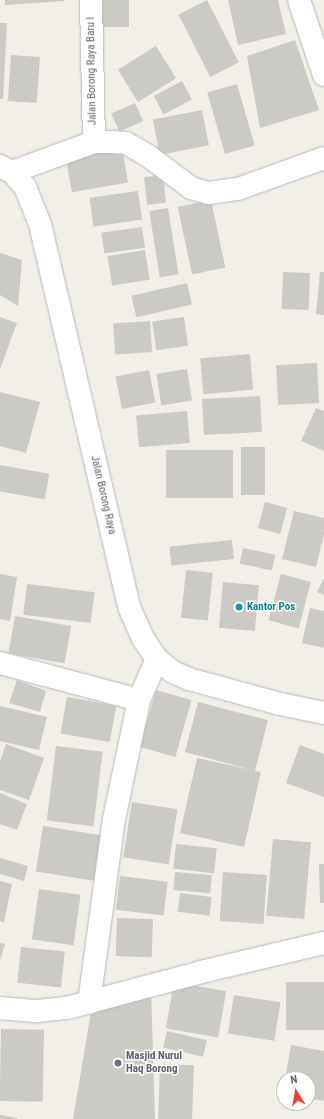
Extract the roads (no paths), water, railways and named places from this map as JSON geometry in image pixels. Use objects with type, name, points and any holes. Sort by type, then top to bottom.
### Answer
[{"type":"street","name":"Jalan Borong Raya Baru I","points":[[91,0],[94,142]]},
{"type":"street","points":[[299,0],[324,75]]},
{"type":"street","points":[[6,169],[94,142],[126,143],[147,155],[191,188],[209,193],[238,189],[324,158]]},
{"type":"street","name":"Jalan Borong Raya","points":[[6,169],[25,187],[40,224],[129,607],[144,640],[157,659],[173,672],[189,680],[280,704],[324,713]]},
{"type":"street","points":[[89,1003],[114,819],[140,700],[157,659]]},
{"type":"street","points":[[0,663],[140,700]]},
{"type":"street","points":[[0,1008],[37,1010],[67,1008],[201,972],[324,943]]},
{"type":"place","name":"Kantor Pos","points":[[239,607]]},
{"type":"place","name":"Masjid Nurul Haq Borong","points":[[118,1063]]}]
